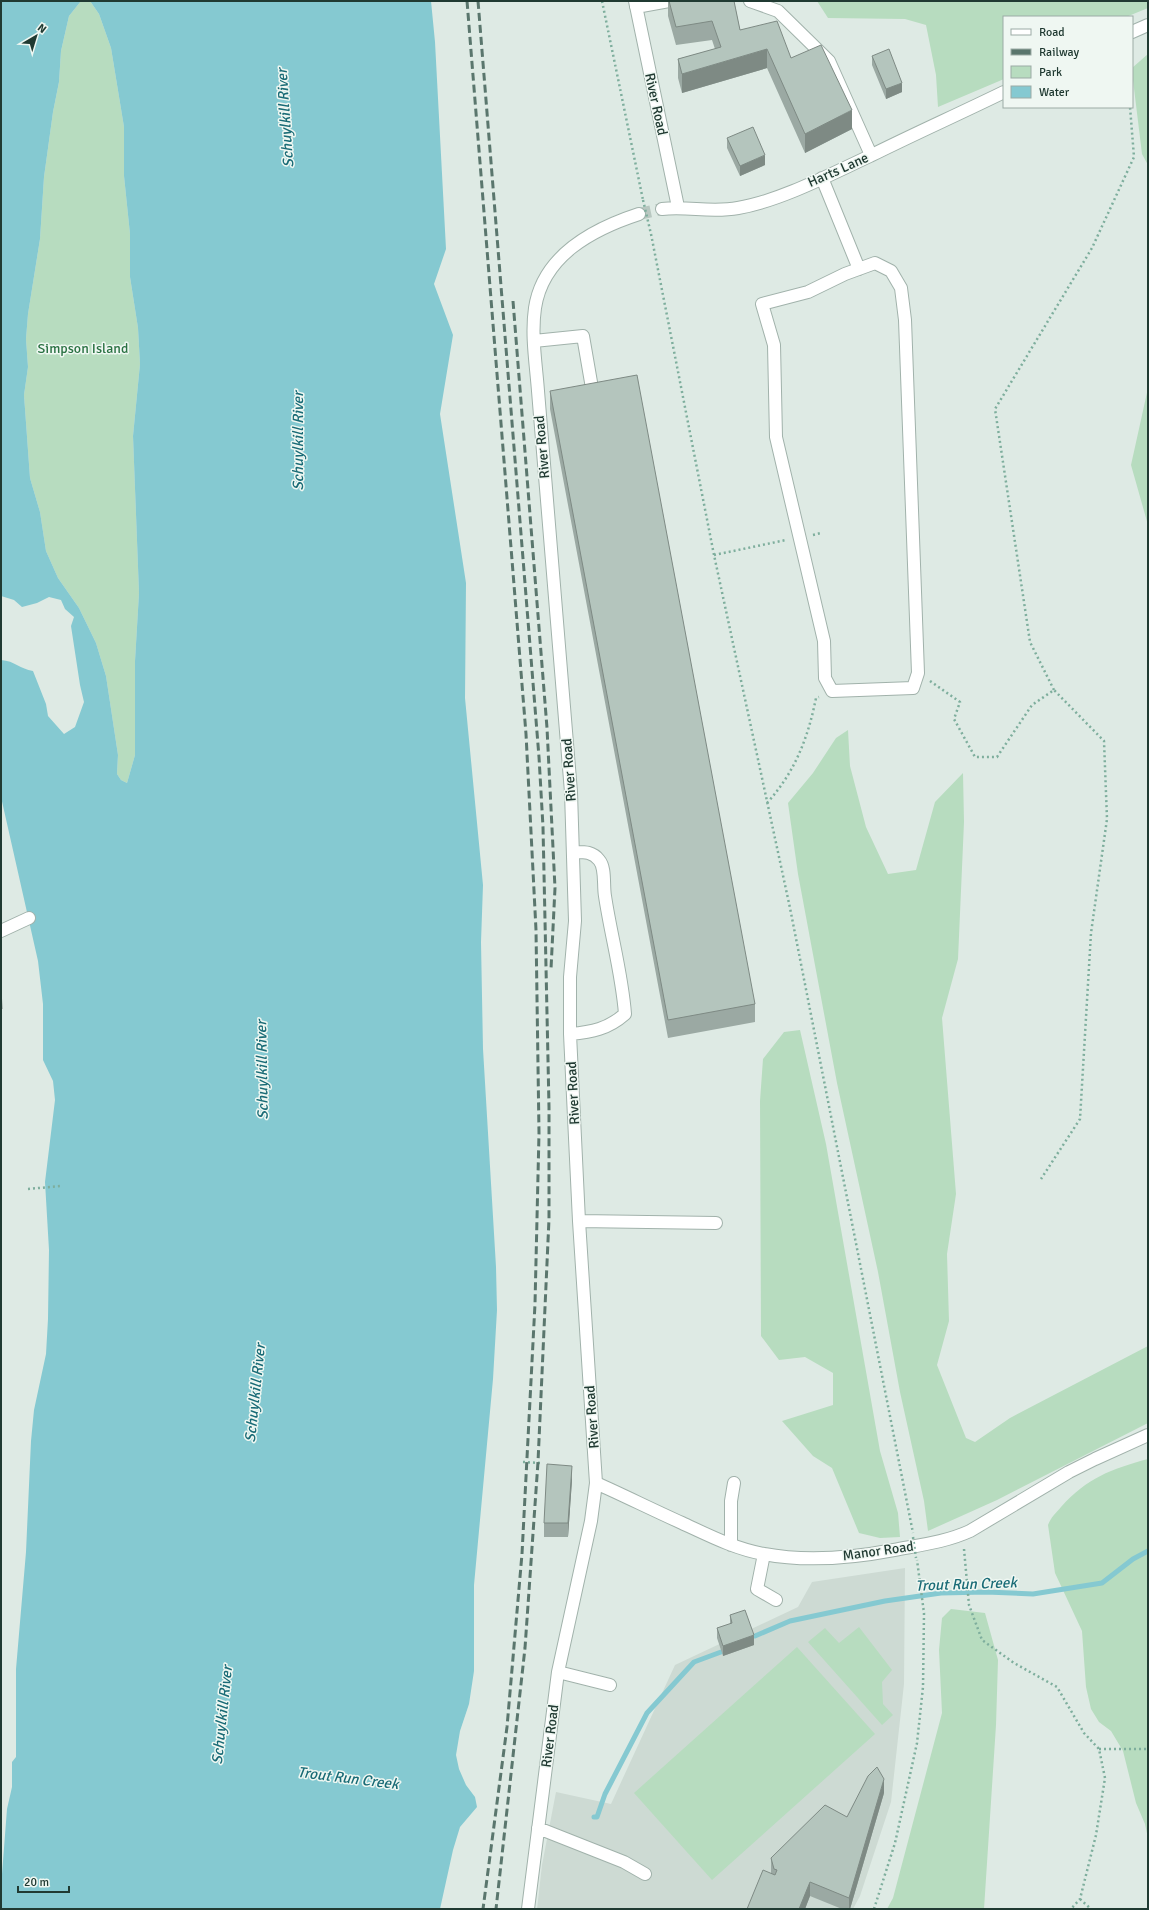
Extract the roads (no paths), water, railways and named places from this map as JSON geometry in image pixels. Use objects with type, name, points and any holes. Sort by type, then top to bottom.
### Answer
[{"type":"street","points":[[635,4],[669,1]]},
{"type":"street","points":[[750,1],[778,12],[829,61],[871,155]]},
{"type":"street","name":"River Road","points":[[635,4],[678,207]]},
{"type":"street","points":[[1133,32],[1148,25]]},
{"type":"street","name":"Harts Lane","points":[[662,209],[678,207],[711,211],[738,208],[764,201],[822,178],[1003,92]]},
{"type":"street","points":[[822,178],[859,269]]},
{"type":"street","name":"River Road","points":[[528,1909],[558,1672],[591,1521],[596,1483],[579,1221],[570,1034],[570,977],[575,921],[571,792],[534,341],[536,307],[541,288],[548,275],[559,259],[574,244],[619,220],[639,214]]},
{"type":"street","points":[[875,264],[891,271],[901,288],[905,320],[918,673],[913,688],[832,691],[825,678],[824,641],[776,437],[774,345],[762,304],[808,292],[859,269],[875,264]]},
{"type":"street","points":[[534,341],[583,336],[592,388]]},
{"type":"street","points":[[570,1034],[603,1029],[616,1022],[625,1014],[622,981],[605,896],[602,866],[593,855],[588,852],[573,852]]},
{"type":"street","points":[[1,931],[28,918]]},
{"type":"street","points":[[579,1221],[716,1223]]},
{"type":"street","name":"Manor Road","points":[[596,1483],[731,1545],[764,1554],[803,1557],[850,1557],[953,1539],[1076,1469],[1148,1435]]},
{"type":"street","points":[[731,1545],[731,1501],[734,1482]]},
{"type":"street","points":[[764,1554],[757,1589],[776,1600]]},
{"type":"street","points":[[558,1672],[610,1685]]},
{"type":"street","points":[[538,1828],[624,1862],[645,1874]]},
{"type":"water","name":"Schuylkill River","points":[[1,1],[81,1],[69,16],[61,51],[59,82],[53,112],[44,177],[40,239],[28,314],[26,339],[28,367],[24,395],[30,478],[40,512],[46,551],[58,578],[79,608],[96,643],[106,676],[118,755],[117,774],[121,780],[127,783],[135,755],[135,661],[139,593],[133,436],[140,364],[138,328],[130,277],[130,234],[124,176],[124,127],[111,48],[99,14],[90,1],[431,1],[435,42],[446,249],[434,284],[453,335],[440,414],[466,583],[465,698],[483,885],[481,942],[483,1049],[496,1267],[497,1310],[493,1379],[474,1585],[474,1671],[469,1704],[460,1731],[456,1755],[459,1769],[466,1785],[475,1797],[477,1807],[460,1827],[453,1850],[440,1909],[1,1909],[1,1887],[7,1809],[12,1787],[12,1762],[16,1757],[16,1669],[26,1552],[31,1441],[34,1410],[46,1354],[49,1250],[45,1182],[55,1100],[53,1081],[43,1060],[43,1004],[38,961],[1,797],[1,660],[33,671],[46,704],[48,716],[64,734],[75,727],[84,702],[71,626],[74,617],[65,609],[61,600],[49,597],[37,603],[22,607],[14,600],[1,596]]},
{"type":"waterway","name":"Trout Run Creek","points":[[755,1636],[790,1621],[885,1601],[941,1593],[986,1592],[1033,1594],[1102,1583],[1133,1559],[1148,1551]]},
{"type":"waterway","name":"Trout Run Creek","points":[[594,1817],[597,1817],[605,1794],[647,1713],[694,1662],[721,1652]]},
{"type":"tunnel","points":[[639,214],[662,209]]},
{"type":"railway","points":[[467,1],[526,734],[536,930],[539,1133],[535,1304],[522,1554],[507,1727],[483,1909]]},
{"type":"railway","points":[[478,1],[539,757],[543,827],[549,1107],[549,1219],[538,1462],[525,1648],[496,1909]]},
{"type":"railway","points":[[513,301],[547,728],[555,888],[551,969]]},
{"type":"park label","name":"Simpson Island","points":[[83,348]]}]
